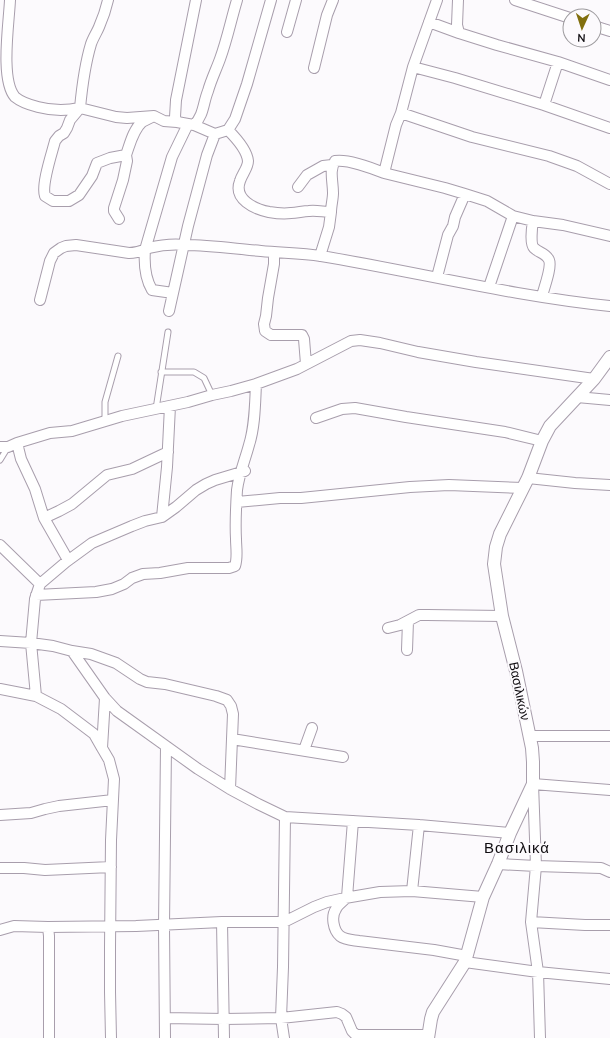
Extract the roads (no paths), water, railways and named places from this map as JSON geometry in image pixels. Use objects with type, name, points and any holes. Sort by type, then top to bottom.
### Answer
[{"type":"street","points":[[10,0],[6,73],[15,97],[22,102],[49,110],[67,111],[80,108],[116,117],[127,118],[154,116],[164,121],[191,124],[215,134],[228,130],[235,119],[247,84],[271,0]]},
{"type":"street","points":[[108,0],[101,22],[92,40],[80,108],[70,120],[67,128],[55,141],[43,192],[45,196],[53,201],[69,201],[80,194],[92,176],[97,163],[126,154]]},
{"type":"street","points":[[177,122],[175,118],[176,100],[196,0]]},
{"type":"street","points":[[173,293],[152,290],[149,285],[144,262],[145,250],[172,157],[191,124],[198,120],[202,113],[208,91],[221,58],[237,0]]},
{"type":"street","points":[[287,32],[296,0]]},
{"type":"street","points":[[314,68],[333,0]]},
{"type":"street","points":[[384,173],[413,67],[437,0]]},
{"type":"street","points":[[458,0],[457,25],[459,33]]},
{"type":"street","points":[[515,0],[562,15]]},
{"type":"street","points":[[429,22],[459,33],[558,62],[610,80]]},
{"type":"street","points":[[544,105],[558,62]]},
{"type":"street","points":[[413,67],[456,78],[544,105],[610,128]]},
{"type":"street","points":[[401,113],[472,137],[549,156],[577,166],[610,184]]},
{"type":"street","points":[[119,219],[114,211],[114,208],[123,180],[127,161],[126,154],[135,133],[142,122],[154,116]]},
{"type":"street","points":[[228,130],[239,141],[247,158],[248,163],[238,188],[239,195],[246,202],[255,208],[270,212],[289,214],[310,210],[331,212]]},
{"type":"street","points":[[169,311],[207,155],[215,134]]},
{"type":"street","points":[[320,256],[329,226],[331,212],[333,192],[331,172],[332,165],[335,161],[340,160],[368,167],[384,173],[445,188],[487,201],[513,216],[533,221],[563,225],[610,236]]},
{"type":"street","points":[[298,187],[307,175],[323,166],[332,165]]},
{"type":"street","points":[[437,277],[448,235],[465,194]]},
{"type":"street","points":[[489,287],[513,216]]},
{"type":"street","points":[[533,221],[532,243],[534,248],[546,255],[550,260],[550,266],[542,296]]},
{"type":"street","points":[[40,300],[50,261],[54,253],[60,248],[76,245],[138,253],[150,248],[184,245],[215,246],[320,256],[489,287],[610,306]]},
{"type":"street","points":[[274,252],[274,264],[264,324],[265,331],[271,335],[302,335],[304,339],[306,364]]},
{"type":"street","points":[[68,560],[44,518],[35,489],[21,459],[8,446],[50,433],[72,431],[105,421],[188,402],[256,384],[297,369],[351,341],[360,340],[380,343],[418,352],[476,362],[594,378]]},
{"type":"street","name":"Βασιλικών","points":[[429,1037],[433,1012],[466,959],[483,897],[510,833],[533,784],[533,762],[530,736],[502,616],[494,564],[496,548],[500,534],[526,483],[542,441],[550,426],[594,378],[610,357]]},
{"type":"street","points":[[36,595],[96,592],[112,589],[143,574],[160,573],[188,568],[229,568],[235,566],[237,560],[236,538],[238,488],[244,471],[250,444],[256,402],[256,384]]},
{"type":"street","points":[[577,397],[610,400]]},
{"type":"street","points":[[162,517],[168,452],[170,406]]},
{"type":"street","points":[[316,418],[342,409],[356,408],[505,432],[542,441]]},
{"type":"street","points":[[153,409],[169,424]]},
{"type":"street","points":[[44,518],[72,504],[108,475],[132,469],[168,452]]},
{"type":"street","points":[[36,696],[31,643],[35,599],[40,584],[68,560],[92,543],[145,521],[162,517],[196,490],[206,484],[244,471]]},
{"type":"street","points":[[237,502],[280,498],[301,498],[449,484],[575,483],[610,485]]},
{"type":"street","points":[[0,545],[40,584]]},
{"type":"street","points":[[388,628],[400,625],[419,615],[502,616]]},
{"type":"street","points":[[407,650],[408,621]]},
{"type":"street","points":[[0,641],[53,646],[91,654],[116,663],[147,682],[165,684],[227,700],[234,714],[230,789]]},
{"type":"street","points":[[72,651],[105,698],[118,710],[198,769],[230,789],[285,817],[419,825],[510,833]]},
{"type":"street","points":[[0,690],[36,696],[61,709],[94,734],[109,760],[114,779],[110,926],[111,1038]]},
{"type":"street","points":[[102,748],[105,698]]},
{"type":"street","points":[[304,750],[312,728]]},
{"type":"street","points":[[530,736],[610,736]]},
{"type":"street","points":[[232,739],[343,757]]},
{"type":"street","points":[[165,1038],[164,926],[166,746]]},
{"type":"street","points":[[540,1038],[538,972],[531,922],[536,866],[533,784],[610,790]]},
{"type":"street","points":[[0,815],[31,813],[59,806],[113,800]]},
{"type":"street","points":[[284,1038],[281,1018],[285,817]]},
{"type":"street","points":[[353,821],[347,897],[335,909],[333,918],[335,928],[340,936],[359,941],[434,950],[466,959],[538,972],[610,979]]},
{"type":"street","points":[[412,891],[419,825]]},
{"type":"street","points":[[498,864],[607,868]]},
{"type":"street","points":[[0,868],[45,870],[111,867]]},
{"type":"street","points":[[0,930],[14,926],[164,926],[222,922],[284,922],[327,902],[347,897],[380,892],[412,891],[483,897]]},
{"type":"street","points":[[222,922],[224,1038]]},
{"type":"street","points":[[531,922],[610,925]]},
{"type":"street","points":[[48,927],[49,1038]]},
{"type":"street","points":[[165,1018],[281,1018],[337,1012],[346,1017],[352,1031],[356,1034],[429,1037]]},
{"type":"street","points":[[348,1023],[348,1038]]},
{"type":"lane","points":[[153,409],[168,332]]},
{"type":"lane","points":[[105,421],[105,402],[118,356]]},
{"type":"lane","points":[[161,372],[194,372],[204,378],[212,395]]},
{"type":"lane","points":[[0,460],[8,446]]},
{"type":"district","name":"Βασιλικά","points":[[517,848]]}]
